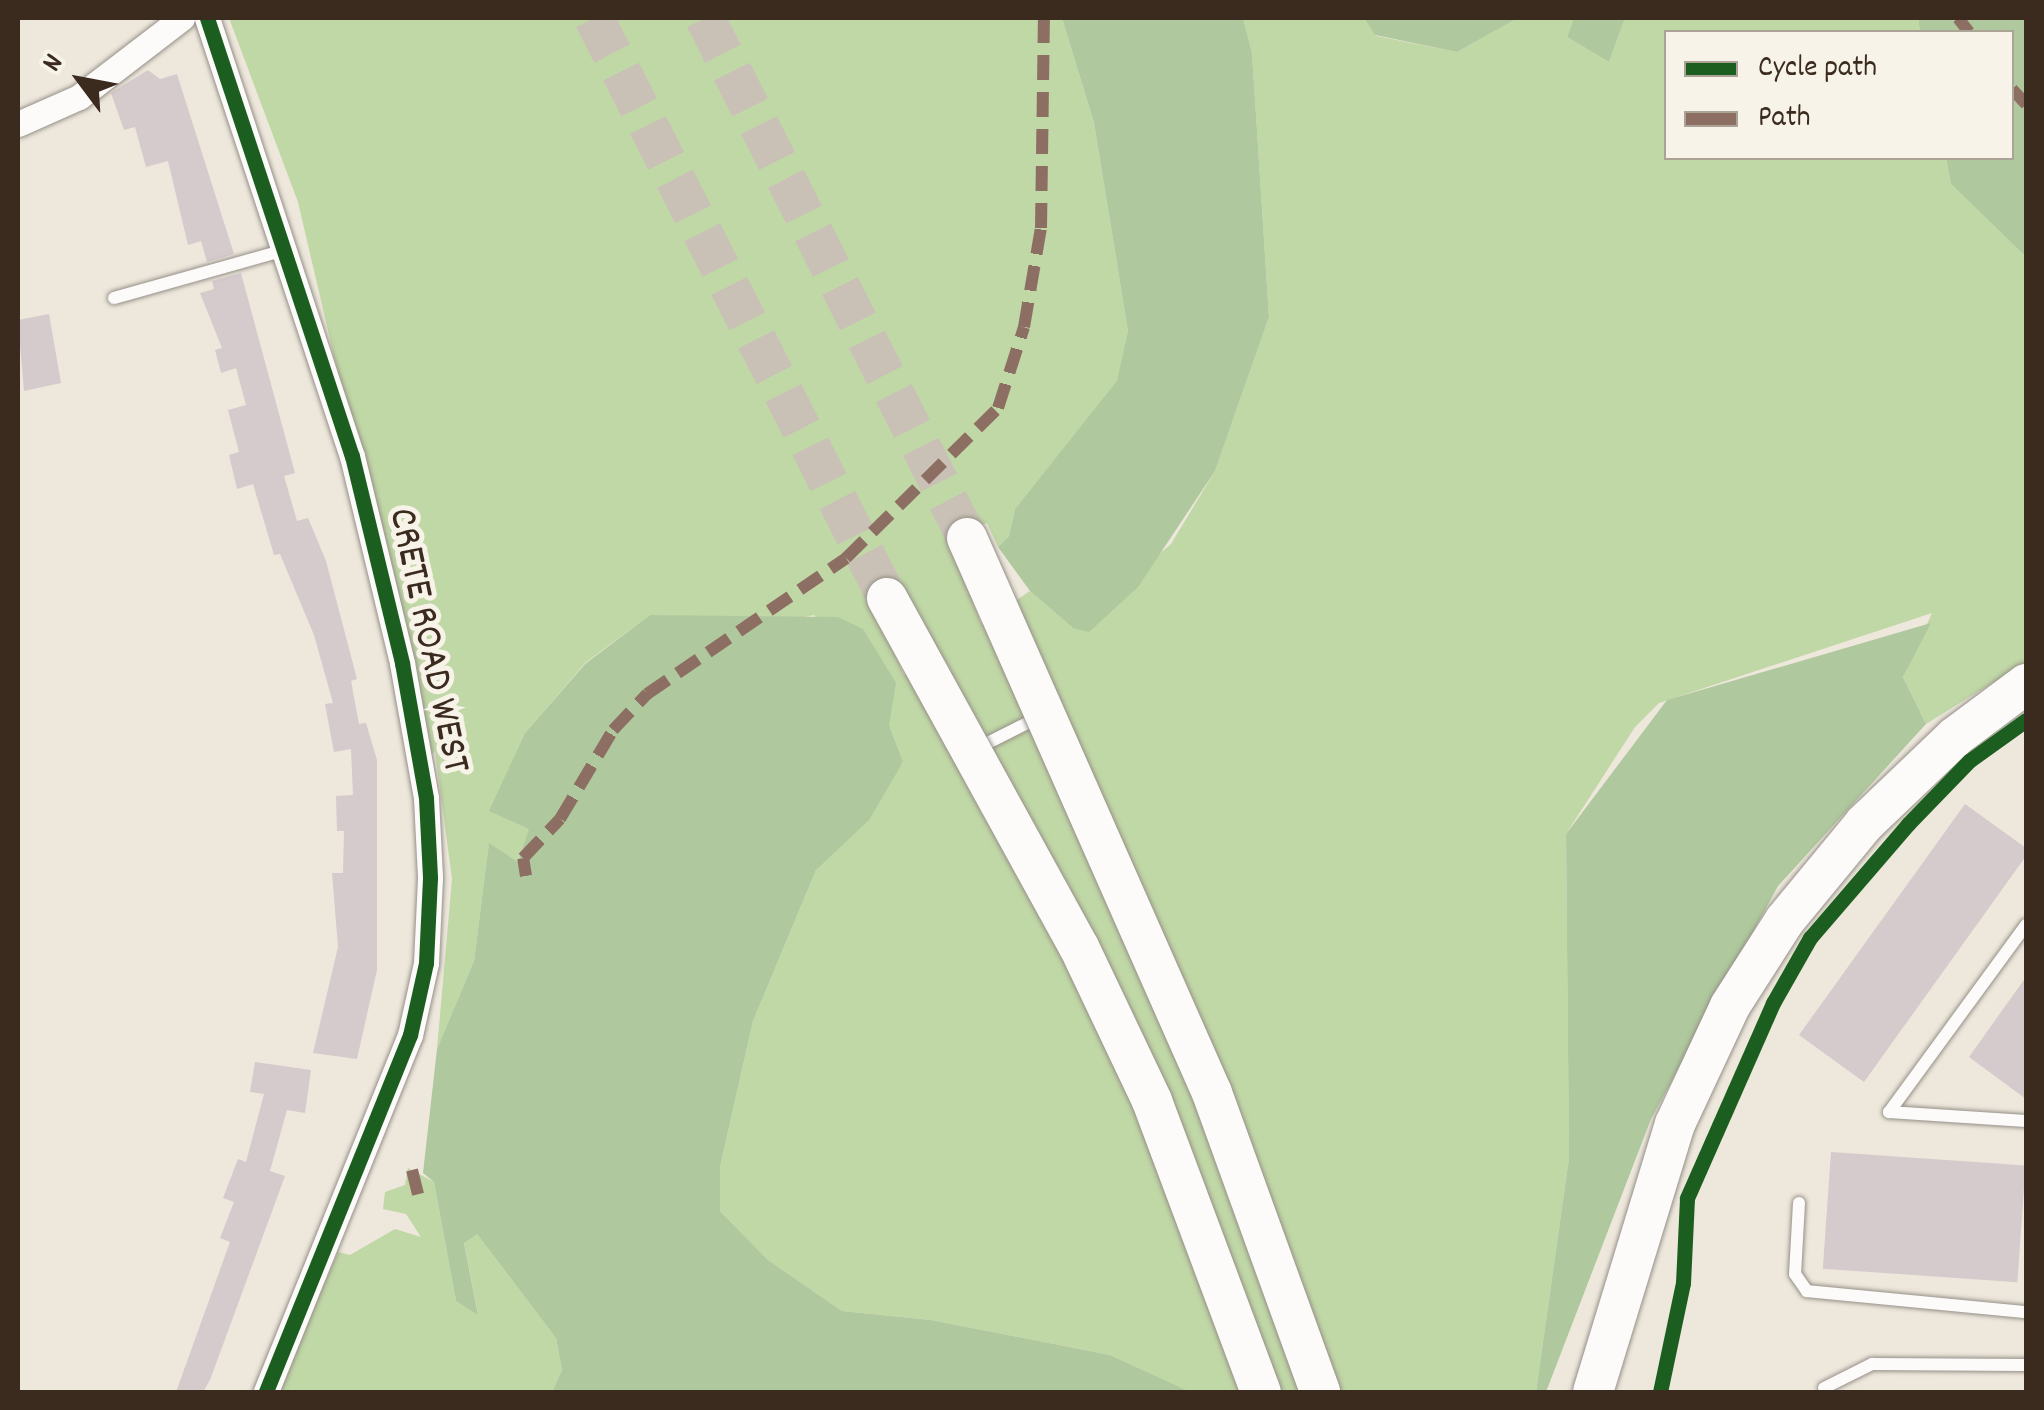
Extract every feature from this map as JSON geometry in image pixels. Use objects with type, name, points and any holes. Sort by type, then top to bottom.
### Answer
[{"type":"highway","points":[[967,538],[1212,1093],[1320,1392]]},
{"type":"highway","points":[[887,598],[1080,947],[1152,1101],[1261,1392]]},
{"type":"highway","points":[[1605,1382],[1675,1124],[1730,1006],[1785,920],[1864,824],[1955,738],[2026,684]]},
{"type":"street","points":[[18,124],[78,96],[182,18]]},
{"type":"street","name":"CRETE ROAD WEST","points":[[206,18],[352,456],[402,663],[426,798],[430,916],[410,1035],[266,1392]]},
{"type":"lane","points":[[114,298],[286,250]]},
{"type":"lane","points":[[971,751],[1044,714]]},
{"type":"lane","points":[[2026,925],[1888,1112],[2026,1121]]},
{"type":"lane","points":[[1799,1203],[1795,1274],[1807,1291],[2026,1312]]},
{"type":"lane","points":[[1824,1388],[1872,1364],[2026,1364]]},
{"type":"green space","points":[[229,18],[1062,18],[1094,123],[1128,331],[1118,381],[1015,509],[1009,536],[998,547],[987,523],[951,538],[981,624],[1030,591],[1073,628],[1171,544],[1215,471],[1269,317],[1252,53],[1243,18],[1364,18],[1376,36],[1457,52],[1518,18],[1574,18],[1567,37],[1609,62],[1625,18],[1918,18],[1920,30],[1664,30],[1664,160],[1946,160],[1951,184],[2026,257],[2026,662],[1926,724],[1903,677],[1932,613],[1659,703],[1635,727],[1566,834],[1569,1158],[1536,1392],[1191,1392],[1110,1355],[931,1320],[842,1311],[768,1260],[720,1211],[720,1167],[753,1021],[816,870],[903,763],[889,725],[889,701],[814,615],[789,620],[650,615],[585,663],[525,733],[490,811],[530,829],[518,862],[489,844],[474,961],[437,1049],[452,879],[435,751],[428,759],[298,202]],"holes":[[[891,645],[941,654],[904,675]]]},
{"type":"green space","points":[[1062,18],[1243,18],[1252,53],[1269,317],[1215,471],[1138,587],[1089,632],[1073,628],[1030,591],[998,547],[1009,536],[1015,509],[1117,381],[1128,331],[1094,123]]},
{"type":"green space","points":[[1364,18],[1518,18],[1457,52],[1375,35]]},
{"type":"green space","points":[[1574,18],[1625,18],[1609,62],[1567,37]]},
{"type":"green space","points":[[1918,18],[2026,18],[2026,257],[1951,184],[1946,160],[2014,160],[2014,30],[1920,30]]},
{"type":"green space","points":[[650,615],[838,617],[863,629],[896,683],[889,725],[903,762],[869,820],[816,870],[753,1021],[720,1167],[720,1211],[768,1260],[842,1311],[931,1320],[1110,1355],[1191,1392],[552,1392],[562,1370],[556,1338],[477,1234],[464,1243],[478,1315],[456,1301],[434,1182],[423,1173],[437,1049],[474,961],[489,843],[518,862],[529,829],[489,811],[525,733],[585,664]]},
{"type":"green space","points":[[1931,623],[1903,677],[1926,724],[1778,886],[1651,1119],[1546,1392],[1536,1392],[1569,1158],[1566,834],[1667,700]]},
{"type":"green space","points":[[408,1168],[434,1182],[456,1301],[478,1314],[464,1242],[477,1234],[556,1338],[562,1370],[552,1392],[276,1392],[338,1252],[350,1255],[395,1229],[421,1237],[406,1214],[383,1209],[385,1192],[405,1185]]},
{"type":"building","points":[[148,70],[160,79],[177,74],[234,254],[207,262],[201,241],[188,245],[168,161],[146,167],[135,127],[124,130],[111,93]]},
{"type":"building","points":[[241,273],[295,473],[284,476],[297,521],[308,518],[326,561],[357,679],[351,681],[359,724],[366,723],[377,760],[377,970],[357,1059],[313,1053],[338,947],[332,873],[343,873],[344,831],[337,831],[336,796],[353,795],[351,749],[334,752],[325,704],[333,703],[314,635],[280,554],[274,555],[253,484],[237,489],[229,455],[239,452],[228,410],[246,405],[236,368],[221,373],[215,350],[222,348],[200,293],[214,289],[212,281]]},
{"type":"building","points":[[49,314],[61,383],[24,391],[18,320]]},
{"type":"building","points":[[1965,804],[2026,848],[2026,856],[1864,1082],[1799,1035]]},
{"type":"building","points":[[2026,977],[2026,1099],[1969,1057]]},
{"type":"building","points":[[255,1062],[311,1070],[305,1113],[287,1110],[270,1171],[285,1176],[210,1380],[203,1392],[176,1392],[230,1242],[220,1238],[234,1202],[223,1198],[238,1159],[246,1162],[264,1094],[250,1092]]},
{"type":"building","points":[[1831,1152],[2026,1166],[2017,1282],[1823,1269]]},
{"type":"tunnel","points":[[594,18],[887,598]]},
{"type":"tunnel","points":[[705,18],[967,538]]},
{"type":"marked path","points":[[526,876],[523,858],[560,819],[613,730],[647,694],[846,558],[998,408],[1024,327],[1041,228],[1044,18]]},
{"type":"marked path","points":[[1958,18],[1967,30]]},
{"type":"marked path","points":[[2014,91],[2026,104]]},
{"type":"marked path","points":[[412,1170],[421,1205]]},
{"type":"cycle path","points":[[207,18],[352,456],[402,663],[426,798],[430,878],[426,963],[410,1035],[266,1392]]},
{"type":"cycle path","points":[[1660,1392],[1683,1283],[1687,1198],[1773,1003],[1810,938],[1908,824],[1969,761],[2026,720]]}]
